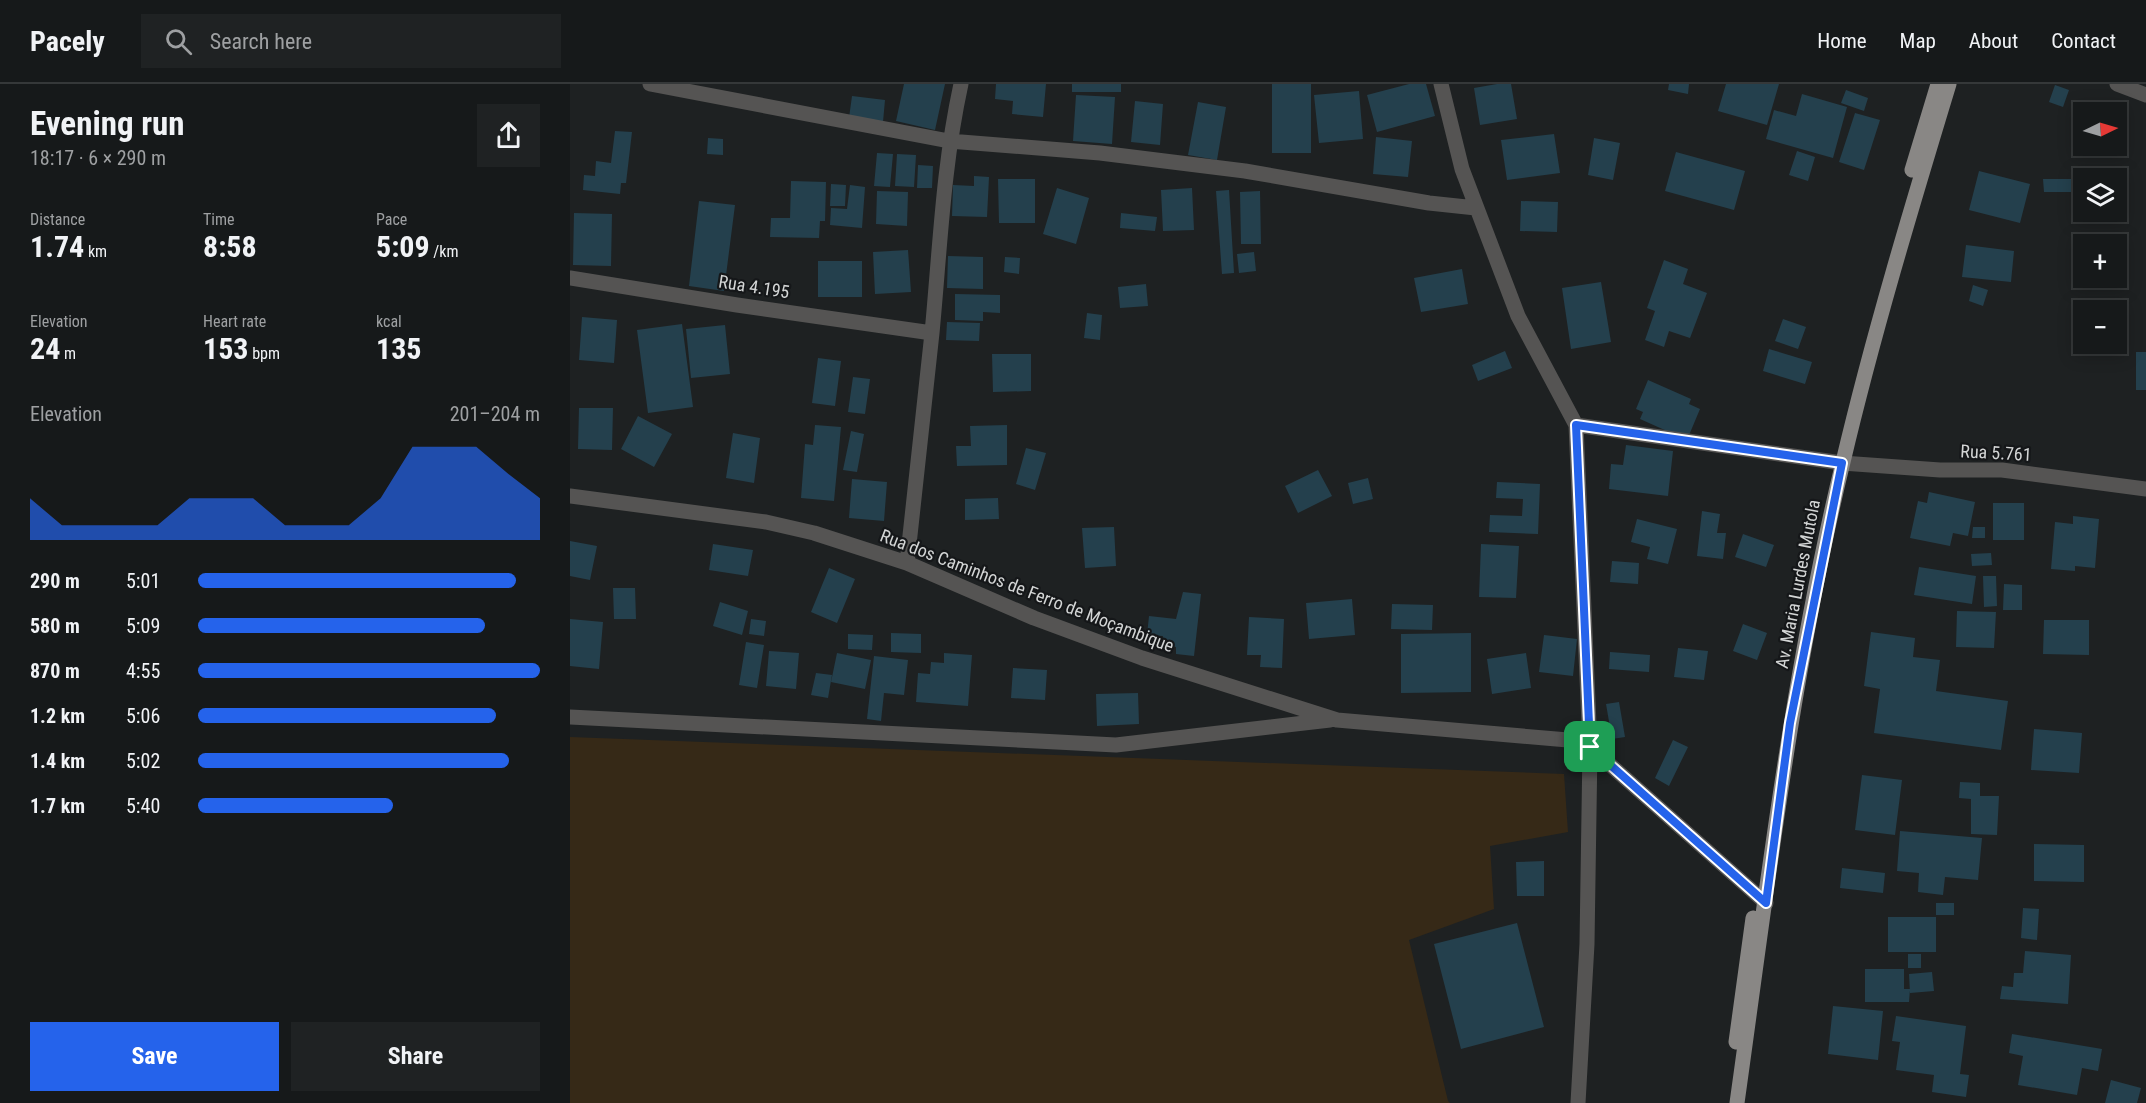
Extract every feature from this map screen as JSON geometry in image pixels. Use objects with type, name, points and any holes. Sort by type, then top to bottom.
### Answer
[{"type":"main road","points":[[1729,1103],[1740,1003],[1780,751],[1807,591],[1828,486],[1876,298],[1938,84]]},
{"type":"main road","name":"Av. Maria Lurdes Mutola","points":[[1737,1103],[1790,723],[1842,463],[1893,267],[1949,84]]},
{"type":"street","points":[[650,84],[949,141],[1133,157],[1297,179],[1429,203],[1476,208]]},
{"type":"street","points":[[907,564],[932,333],[949,141],[961,84]]},
{"type":"street","points":[[1441,84],[1462,168],[1518,316],[1576,425],[1590,747],[1587,944],[1578,1103]]},
{"type":"street","points":[[2117,84],[2146,95]]},
{"type":"street","name":"Rua 4.195","points":[[570,278],[932,333]]},
{"type":"street","name":"Rua 5.761","points":[[1576,425],[1842,463],[1940,470],[2002,470],[2146,489]]},
{"type":"street","name":"Rua dos Caminhos de Ferro de Moçambique","points":[[570,496],[766,522],[814,534],[907,564],[1034,618],[1142,658],[1337,720],[1568,740],[1590,747],[1766,903]]},
{"type":"street","points":[[570,717],[1116,745],[1337,720]]},
{"type":"shaded area","points":[[570,737],[1564,774],[1568,832],[1490,846],[1494,909],[1409,940],[1450,1103],[570,1103]]},
{"type":"building","points":[[904,84],[945,84],[935,130],[896,121]]},
{"type":"building","points":[[996,84],[1046,84],[1043,117],[1012,114],[1013,101],[995,99]]},
{"type":"building","points":[[1072,84],[1121,84],[1121,92],[1072,92]]},
{"type":"building","points":[[1272,84],[1311,84],[1311,153],[1272,153]]},
{"type":"building","points":[[1409,84],[1426,84],[1435,116],[1377,132],[1367,95]]},
{"type":"building","points":[[1511,84],[1517,119],[1480,125],[1474,88]]},
{"type":"building","points":[[1669,84],[1689,84],[1688,94],[1668,90]]},
{"type":"building","points":[[1726,84],[1779,84],[1767,125],[1718,111]]},
{"type":"building","points":[[2055,85],[2069,90],[2063,107],[2049,102]]},
{"type":"building","points":[[1846,90],[1868,98],[1864,111],[1841,103]]},
{"type":"building","points":[[1359,91],[1363,139],[1319,143],[1314,95]]},
{"type":"building","points":[[1802,94],[1847,107],[1833,158],[1766,139],[1774,110],[1796,116]]},
{"type":"building","points":[[1076,95],[1115,97],[1112,144],[1073,141]]},
{"type":"building","points":[[852,96],[885,100],[883,122],[849,118]]},
{"type":"building","points":[[1135,101],[1163,104],[1160,145],[1131,142]]},
{"type":"building","points":[[1198,102],[1226,107],[1217,160],[1188,155]]},
{"type":"building","points":[[1855,113],[1880,120],[1864,170],[1839,162]]},
{"type":"building","points":[[615,131],[632,132],[626,183],[621,183],[620,194],[583,190],[584,175],[595,176],[596,161],[611,163]]},
{"type":"building","points":[[1554,134],[1560,173],[1507,180],[1501,140]]},
{"type":"building","points":[[1376,137],[1412,141],[1408,177],[1373,174]]},
{"type":"building","points":[[708,138],[723,139],[723,155],[707,154]]},
{"type":"building","points":[[1594,138],[1620,143],[1613,180],[1588,175]]},
{"type":"building","points":[[1797,151],[1815,157],[1808,181],[1789,175]]},
{"type":"building","points":[[1676,152],[1745,171],[1734,210],[1665,191]]},
{"type":"building","points":[[877,153],[893,154],[890,187],[874,186]]},
{"type":"building","points":[[897,154],[916,155],[914,187],[895,186]]},
{"type":"building","points":[[918,165],[933,166],[932,188],[917,188]]},
{"type":"building","points":[[1979,171],[2030,184],[2020,223],[1969,210]]},
{"type":"building","points":[[974,176],[989,177],[987,217],[952,216],[953,185],[974,186]]},
{"type":"building","points":[[998,179],[1035,179],[1035,223],[999,223]]},
{"type":"building","points":[[2043,179],[2073,179],[2073,192],[2044,192]]},
{"type":"building","points":[[791,181],[826,182],[825,221],[820,221],[819,238],[770,237],[771,218],[790,218]]},
{"type":"building","points":[[831,184],[846,185],[845,206],[830,206]]},
{"type":"building","points":[[850,185],[865,187],[862,228],[830,225],[831,208],[847,209]]},
{"type":"building","points":[[1057,188],[1089,198],[1076,244],[1043,234]]},
{"type":"building","points":[[1192,188],[1194,230],[1163,231],[1161,190]]},
{"type":"building","points":[[1229,190],[1234,273],[1222,274],[1216,191]]},
{"type":"building","points":[[877,191],[908,192],[907,226],[876,224]]},
{"type":"building","points":[[1260,191],[1261,244],[1241,244],[1240,192]]},
{"type":"building","points":[[699,201],[735,205],[724,291],[689,286]]},
{"type":"building","points":[[1521,201],[1558,202],[1557,232],[1520,231]]},
{"type":"building","points":[[574,213],[612,214],[611,266],[573,265]]},
{"type":"building","points":[[1121,213],[1157,217],[1155,231],[1120,228]]},
{"type":"building","points":[[1966,245],[2014,251],[2011,282],[1962,277]]},
{"type":"building","points":[[908,250],[911,292],[875,294],[873,252]]},
{"type":"building","points":[[1254,252],[1256,271],[1239,273],[1237,254]]},
{"type":"building","points":[[948,256],[983,257],[983,289],[947,288]]},
{"type":"building","points":[[1005,257],[1020,258],[1019,274],[1004,272]]},
{"type":"building","points":[[1664,260],[1688,269],[1683,284],[1707,293],[1690,338],[1669,331],[1664,347],[1645,340],[1655,311],[1647,308]]},
{"type":"building","points":[[818,261],[862,261],[862,297],[818,297]]},
{"type":"building","points":[[1462,269],[1468,304],[1421,312],[1414,278]]},
{"type":"building","points":[[1601,282],[1611,342],[1571,349],[1562,288]]},
{"type":"building","points":[[1146,284],[1148,306],[1120,308],[1118,287]]},
{"type":"building","points":[[1973,285],[1988,290],[1983,306],[1969,301]]},
{"type":"building","points":[[955,294],[1000,295],[1000,313],[983,312],[983,321],[955,320]]},
{"type":"building","points":[[1087,313],[1102,315],[1100,340],[1084,338]]},
{"type":"building","points":[[582,317],[617,320],[614,363],[579,360]]},
{"type":"building","points":[[1783,319],[1806,327],[1798,349],[1775,341]]},
{"type":"building","points":[[947,322],[980,323],[979,341],[946,340]]},
{"type":"building","points":[[682,324],[693,407],[648,413],[637,330]]},
{"type":"building","points":[[725,325],[730,374],[691,378],[686,329]]},
{"type":"building","points":[[1769,349],[1812,362],[1805,384],[1763,371]]},
{"type":"building","points":[[1505,351],[1512,368],[1478,381],[1472,365]]},
{"type":"building","points":[[2136,352],[2146,352],[2146,390],[2136,390]]},
{"type":"building","points":[[992,354],[1031,354],[1031,391],[993,392]]},
{"type":"building","points":[[818,358],[841,361],[835,406],[812,403]]},
{"type":"building","points":[[853,377],[870,379],[865,414],[848,412]]},
{"type":"building","points":[[1648,380],[1691,399],[1689,404],[1700,409],[1687,440],[1640,419],[1643,412],[1636,409]]},
{"type":"building","points":[[579,408],[613,408],[612,450],[578,449]]},
{"type":"building","points":[[638,416],[672,434],[654,467],[621,449]]},
{"type":"building","points":[[815,425],[841,427],[834,501],[801,498],[805,444],[813,445]]},
{"type":"building","points":[[1007,425],[1007,465],[957,466],[956,446],[971,446],[970,426]]},
{"type":"building","points":[[851,431],[864,434],[857,472],[843,470]]},
{"type":"building","points":[[733,433],[760,438],[754,483],[726,478]]},
{"type":"building","points":[[1626,445],[1673,451],[1668,496],[1609,489],[1611,464],[1623,465]]},
{"type":"building","points":[[1026,448],[1046,453],[1035,490],[1016,484]]},
{"type":"building","points":[[1318,470],[1332,496],[1298,513],[1285,486]]},
{"type":"building","points":[[1368,478],[1373,499],[1353,504],[1348,483]]},
{"type":"building","points":[[852,479],[887,482],[884,521],[849,518]]},
{"type":"building","points":[[1497,482],[1540,484],[1538,534],[1489,532],[1490,515],[1522,516],[1523,499],[1496,498]]},
{"type":"building","points":[[1929,492],[1975,502],[1968,536],[1953,533],[1950,546],[1910,538],[1918,501],[1927,503]]},
{"type":"building","points":[[998,498],[999,519],[965,520],[965,499]]},
{"type":"building","points":[[1993,503],[2024,503],[2024,540],[1993,540]]},
{"type":"building","points":[[1702,511],[1720,514],[1717,533],[1726,533],[1723,559],[1697,556]]},
{"type":"building","points":[[2073,516],[2099,519],[2095,568],[2075,566],[2075,571],[2051,569],[2055,522],[2073,524]]},
{"type":"building","points":[[1637,519],[1677,529],[1668,564],[1647,559],[1650,547],[1631,542]]},
{"type":"building","points":[[1114,527],[1116,566],[1085,568],[1082,528]]},
{"type":"building","points":[[1973,527],[1985,527],[1985,538],[1972,538]]},
{"type":"building","points":[[1743,534],[1774,545],[1766,567],[1735,557]]},
{"type":"building","points":[[570,541],[597,546],[590,580],[570,576]]},
{"type":"building","points":[[713,544],[753,550],[748,576],[709,570]]},
{"type":"building","points":[[1481,544],[1519,546],[1516,598],[1479,597]]},
{"type":"building","points":[[1991,553],[1992,565],[1972,566],[1971,554]]},
{"type":"building","points":[[1612,561],[1639,563],[1638,584],[1610,582]]},
{"type":"building","points":[[1919,567],[1976,576],[1972,604],[1914,595]]},
{"type":"building","points":[[829,568],[855,579],[837,623],[811,612]]},
{"type":"building","points":[[1983,576],[1996,576],[1997,606],[1984,607]]},
{"type":"building","points":[[2004,584],[2022,585],[2022,610],[2003,610]]},
{"type":"building","points":[[613,588],[635,588],[636,619],[614,619]]},
{"type":"building","points":[[1183,592],[1201,594],[1194,656],[1176,654],[1176,647],[1162,645],[1163,636],[1147,635],[1149,616],[1176,619]]},
{"type":"building","points":[[1352,599],[1355,635],[1309,639],[1306,603]]},
{"type":"building","points":[[720,602],[748,611],[742,635],[713,626]]},
{"type":"building","points":[[1392,604],[1433,605],[1432,630],[1391,629]]},
{"type":"building","points":[[1957,611],[1996,612],[1994,648],[1956,647]]},
{"type":"building","points":[[1249,617],[1284,619],[1282,668],[1260,667],[1261,655],[1247,655]]},
{"type":"building","points":[[570,619],[603,622],[599,669],[570,666]]},
{"type":"building","points":[[751,619],[766,621],[764,636],[749,634]]},
{"type":"building","points":[[2044,620],[2089,620],[2089,655],[2043,654]]},
{"type":"building","points":[[1743,624],[1767,633],[1757,660],[1733,651]]},
{"type":"building","points":[[1871,632],[1915,638],[1913,657],[1940,660],[1936,691],[2008,701],[2001,750],[1874,733],[1880,689],[1864,686]]},
{"type":"building","points":[[891,633],[921,634],[921,653],[891,652]]},
{"type":"building","points":[[1471,633],[1471,692],[1401,693],[1401,634]]},
{"type":"building","points":[[848,634],[873,635],[872,650],[848,649]]},
{"type":"building","points":[[1544,635],[1577,639],[1573,676],[1539,672]]},
{"type":"building","points":[[746,642],[764,645],[757,688],[739,685]]},
{"type":"building","points":[[1678,648],[1708,651],[1704,680],[1674,677]]},
{"type":"building","points":[[769,651],[799,653],[796,689],[766,686]]},
{"type":"building","points":[[1610,652],[1650,655],[1649,672],[1609,669]]},
{"type":"building","points":[[837,653],[871,660],[865,689],[831,682]]},
{"type":"building","points":[[944,653],[972,655],[968,706],[916,702],[918,673],[930,674],[931,662],[944,663]]},
{"type":"building","points":[[1526,653],[1531,688],[1492,694],[1487,659]]},
{"type":"building","points":[[874,656],[908,660],[904,695],[884,693],[881,721],[867,719]]},
{"type":"building","points":[[1013,668],[1047,670],[1045,700],[1011,698]]},
{"type":"building","points":[[816,673],[832,675],[828,698],[811,695]]},
{"type":"building","points":[[1138,693],[1139,724],[1097,726],[1096,694]]},
{"type":"building","points":[[1619,702],[1625,737],[1612,739],[1606,704]]},
{"type":"building","points":[[2034,729],[2082,733],[2079,773],[2031,770]]},
{"type":"building","points":[[1673,740],[1688,747],[1669,786],[1655,778]]},
{"type":"building","points":[[1862,775],[1902,780],[1895,835],[1855,830]]},
{"type":"building","points":[[1960,782],[1980,783],[1980,796],[1999,796],[1997,835],[1971,834],[1971,799],[1959,798]]},
{"type":"building","points":[[1900,831],[1982,838],[1978,880],[1945,877],[1943,895],[1918,892],[1919,873],[1897,871]]},
{"type":"building","points":[[2034,844],[2084,845],[2084,882],[2034,881]]},
{"type":"building","points":[[1544,861],[1544,896],[1517,896],[1516,862]]},
{"type":"building","points":[[1842,868],[1885,873],[1883,893],[1840,888]]},
{"type":"building","points":[[1936,903],[1954,903],[1954,915],[1936,915]]},
{"type":"building","points":[[2023,908],[2039,909],[2037,940],[2021,938]]},
{"type":"building","points":[[1888,917],[1936,917],[1936,952],[1888,952]]},
{"type":"building","points":[[1517,923],[1544,1027],[1461,1049],[1434,944]]},
{"type":"building","points":[[2025,951],[2071,955],[2068,1004],[2000,999],[2002,986],[2013,987],[2014,973],[2023,973]]},
{"type":"building","points":[[1908,954],[1921,954],[1921,968],[1908,968]]},
{"type":"building","points":[[1865,969],[1904,969],[1904,989],[1910,989],[1909,1002],[1865,1002]]},
{"type":"building","points":[[1932,972],[1934,991],[1910,993],[1909,974]]},
{"type":"building","points":[[1833,1006],[1883,1011],[1878,1060],[1828,1054]]},
{"type":"building","points":[[1896,1016],[1966,1026],[1960,1074],[1969,1075],[1966,1097],[1932,1092],[1934,1075],[1896,1070],[1900,1042],[1892,1041]]},
{"type":"building","points":[[2012,1034],[2102,1049],[2098,1071],[2082,1068],[2077,1095],[2018,1085],[2023,1056],[2009,1053]]},
{"type":"building","points":[[2111,1080],[2141,1088],[2137,1103],[2105,1103]]},
{"type":"route","points":[[1576,425],[1842,463],[1790,723],[1766,903],[1617,768],[1590,747],[1576,425]]}]
